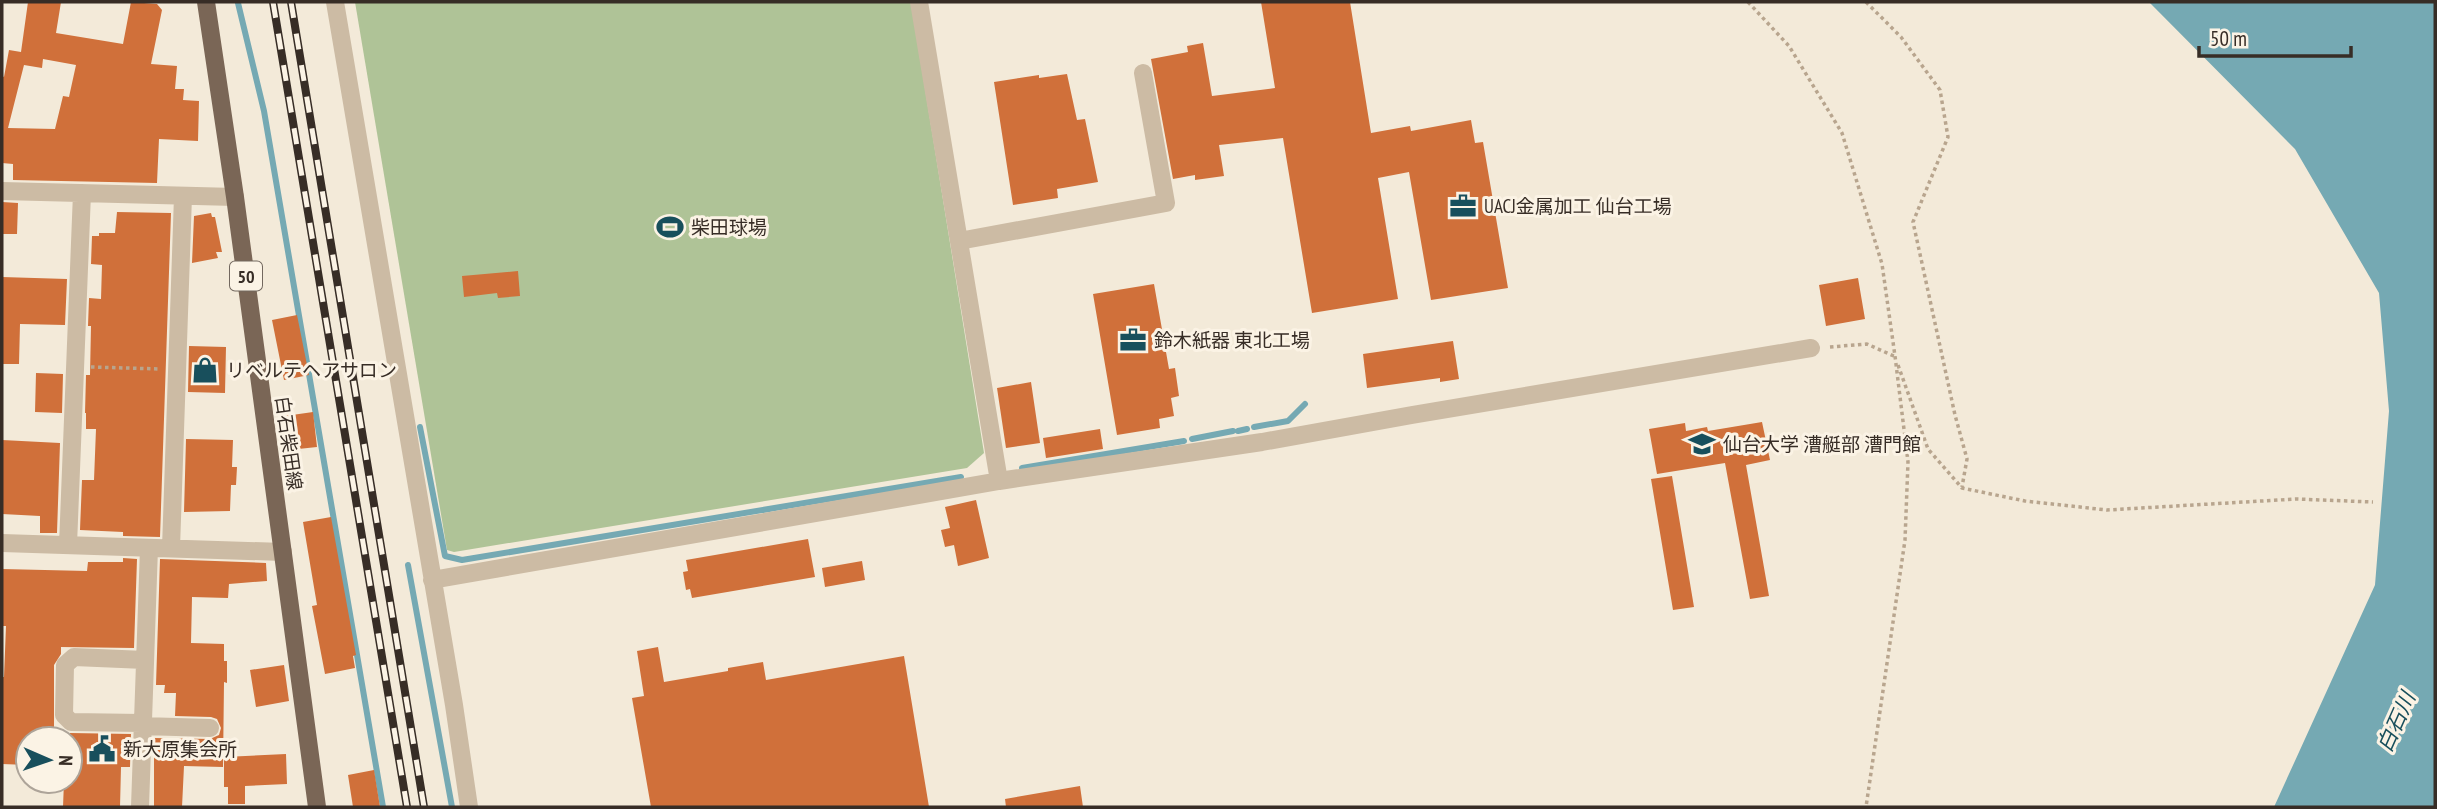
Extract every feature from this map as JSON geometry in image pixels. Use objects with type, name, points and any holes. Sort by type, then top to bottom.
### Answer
[{"type":"main road","name":"白石柴田線","points":[[206,2],[317,807]]},
{"type":"street","points":[[335,2],[469,807]]},
{"type":"street","points":[[919,2],[999,481]]},
{"type":"street","points":[[959,241],[1166,204],[1143,74]]},
{"type":"street","points":[[2,191],[235,197]]},
{"type":"street","points":[[68,545],[82,193]]},
{"type":"street","points":[[171,548],[183,196]]},
{"type":"street","points":[[432,580],[999,481],[1262,442],[1811,348]]},
{"type":"street","points":[[2,543],[283,552]]},
{"type":"street","points":[[139,807],[149,548]]},
{"type":"street","points":[[145,660],[74,657],[65,665],[64,715],[71,722],[210,728]]},
{"type":"path","points":[[1748,2],[1789,46],[1842,133],[1882,264],[1908,462],[1905,540],[1866,807]]},
{"type":"path","points":[[1866,2],[1901,37],[1940,90],[1948,137],[1913,222],[1967,459],[1962,488]]},
{"type":"path","points":[[1811,348],[1867,344],[1895,356],[1928,449],[1962,488],[2025,501],[2107,510],[2296,499],[2373,502]]},
{"type":"path","points":[[75,367],[177,369]]},
{"type":"green space","name":"柴田球場","points":[[355,2],[911,2],[984,453],[967,468],[454,552],[447,550]]},
{"type":"water","name":"白石川","points":[[2149,2],[2435,2],[2435,807],[2274,807],[2375,585],[2389,411],[2379,293],[2295,149]]},
{"type":"building","points":[[28,2],[61,2],[56,33],[123,44],[131,2],[157,4],[162,10],[151,64],[177,66],[175,89],[184,89],[183,100],[199,101],[198,141],[159,139],[157,183],[13,180],[13,164],[2,163],[2,76],[4,77],[9,50],[21,52]],"holes":[[[43,59],[76,65],[69,97],[63,96],[55,129],[8,128],[24,65],[42,68]]]},
{"type":"building","points":[[1261,2],[1350,2],[1371,133],[1410,126],[1411,131],[1471,120],[1475,143],[1483,142],[1508,288],[1431,300],[1409,172],[1378,178],[1398,299],[1312,313],[1283,138],[1219,145],[1224,176],[1195,180],[1195,175],[1173,179],[1151,59],[1188,52],[1187,46],[1203,43],[1212,96],[1275,88]]},
{"type":"building","points":[[1067,74],[1077,120],[1085,119],[1098,182],[1057,189],[1058,198],[1013,205],[994,82]]},
{"type":"building","points":[[2,202],[18,203],[17,234],[2,234]]},
{"type":"building","points":[[117,212],[171,213],[160,537],[123,536],[123,532],[80,530],[82,480],[94,480],[96,429],[86,429],[86,375],[90,375],[89,298],[101,299],[102,265],[91,264],[92,236],[115,233]]},
{"type":"building","points":[[211,213],[212,217],[215,217],[222,252],[216,252],[218,258],[192,263],[194,216]]},
{"type":"building","points":[[518,271],[520,296],[498,298],[497,293],[464,297],[462,276]]},
{"type":"building","points":[[2,277],[67,279],[65,325],[20,324],[19,364],[2,364]]},
{"type":"building","points":[[1858,278],[1865,319],[1826,326],[1819,285]]},
{"type":"building","points":[[1154,284],[1169,369],[1175,368],[1179,396],[1171,398],[1174,416],[1159,419],[1160,428],[1117,435],[1093,294]]},
{"type":"building","points":[[297,315],[309,375],[284,380],[272,320]]},
{"type":"building","points":[[1453,341],[1459,379],[1440,382],[1440,378],[1367,388],[1363,354]]},
{"type":"building","points":[[189,346],[226,347],[225,393],[188,392]]},
{"type":"building","points":[[36,373],[63,374],[62,413],[35,412]]},
{"type":"building","points":[[1031,382],[1040,443],[1006,448],[997,388]]},
{"type":"building","points":[[313,412],[317,447],[289,450],[285,416]]},
{"type":"building","points":[[1762,422],[1770,460],[1746,465],[1769,596],[1750,599],[1725,463],[1657,474],[1649,429],[1685,423],[1686,431],[1707,427],[1708,431]]},
{"type":"building","points":[[1100,429],[1103,449],[1046,458],[1043,438]]},
{"type":"building","points":[[186,439],[233,440],[232,467],[237,467],[236,485],[231,485],[230,511],[184,512]]},
{"type":"building","points":[[2,440],[60,443],[57,533],[40,533],[40,516],[2,514]]},
{"type":"building","points":[[1672,476],[1694,607],[1673,610],[1651,479]]},
{"type":"building","points":[[976,500],[989,558],[958,566],[954,545],[945,547],[941,530],[950,528],[945,507]]},
{"type":"building","points":[[331,517],[356,655],[353,656],[355,668],[325,674],[312,606],[317,605],[303,522]]},
{"type":"building","points":[[808,539],[815,577],[692,598],[690,589],[686,590],[683,572],[688,571],[686,560]]},
{"type":"building","points":[[123,558],[137,559],[134,648],[61,647],[61,654],[54,665],[54,725],[14,725],[14,764],[2,764],[2,677],[6,626],[2,626],[2,569],[87,571],[88,562],[123,562]]},
{"type":"building","points":[[160,559],[266,563],[267,581],[229,584],[228,598],[192,597],[191,643],[224,644],[227,683],[224,682],[223,767],[184,766],[182,807],[154,807],[154,738],[210,739],[219,735],[221,728],[217,719],[211,717],[175,716],[176,693],[164,693],[165,685],[156,685]]},
{"type":"building","points":[[862,561],[865,580],[825,587],[822,568]]},
{"type":"building","points":[[658,647],[664,682],[763,662],[766,680],[904,656],[929,807],[651,807],[632,698],[644,696],[637,651]]},
{"type":"building","points":[[284,665],[289,701],[256,707],[250,670]]},
{"type":"building","points":[[84,733],[131,734],[130,767],[121,767],[120,807],[63,807],[63,795],[84,795]]},
{"type":"building","points":[[286,754],[287,784],[245,786],[245,804],[228,804],[228,787],[224,787],[224,757]]},
{"type":"building","points":[[374,770],[380,807],[353,807],[348,775]]},
{"type":"building","points":[[1080,786],[1083,807],[1006,807],[1005,799]]},
{"type":"waterway","points":[[238,3],[264,111],[383,807]]},
{"type":"waterway","points":[[1254,427],[1288,421],[1305,404]]},
{"type":"waterway","points":[[420,427],[445,556],[462,560],[961,477]]},
{"type":"waterway","points":[[1238,431],[1247,429]]},
{"type":"waterway","points":[[1192,439],[1233,431]]},
{"type":"waterway","points":[[1022,468],[1184,441]]},
{"type":"waterway","points":[[408,565],[452,807]]},
{"type":"railway","points":[[273,2],[407,807]]},
{"type":"railway","points":[[291,2],[424,807]]},
{"type":"place","name":"UACJ金属加工 仙台工場","points":[[1463,206]]},
{"type":"place","name":"柴田球場","points":[[670,227]]},
{"type":"place","name":"鈴木紙器 東北工場","points":[[1133,340]]},
{"type":"place","name":"リベルテヘアサロン","points":[[205,370]]},
{"type":"place","name":"仙台大学 漕艇部 漕門館","points":[[1702,444]]},
{"type":"place","name":"新大原集会所","points":[[102,749]]}]
